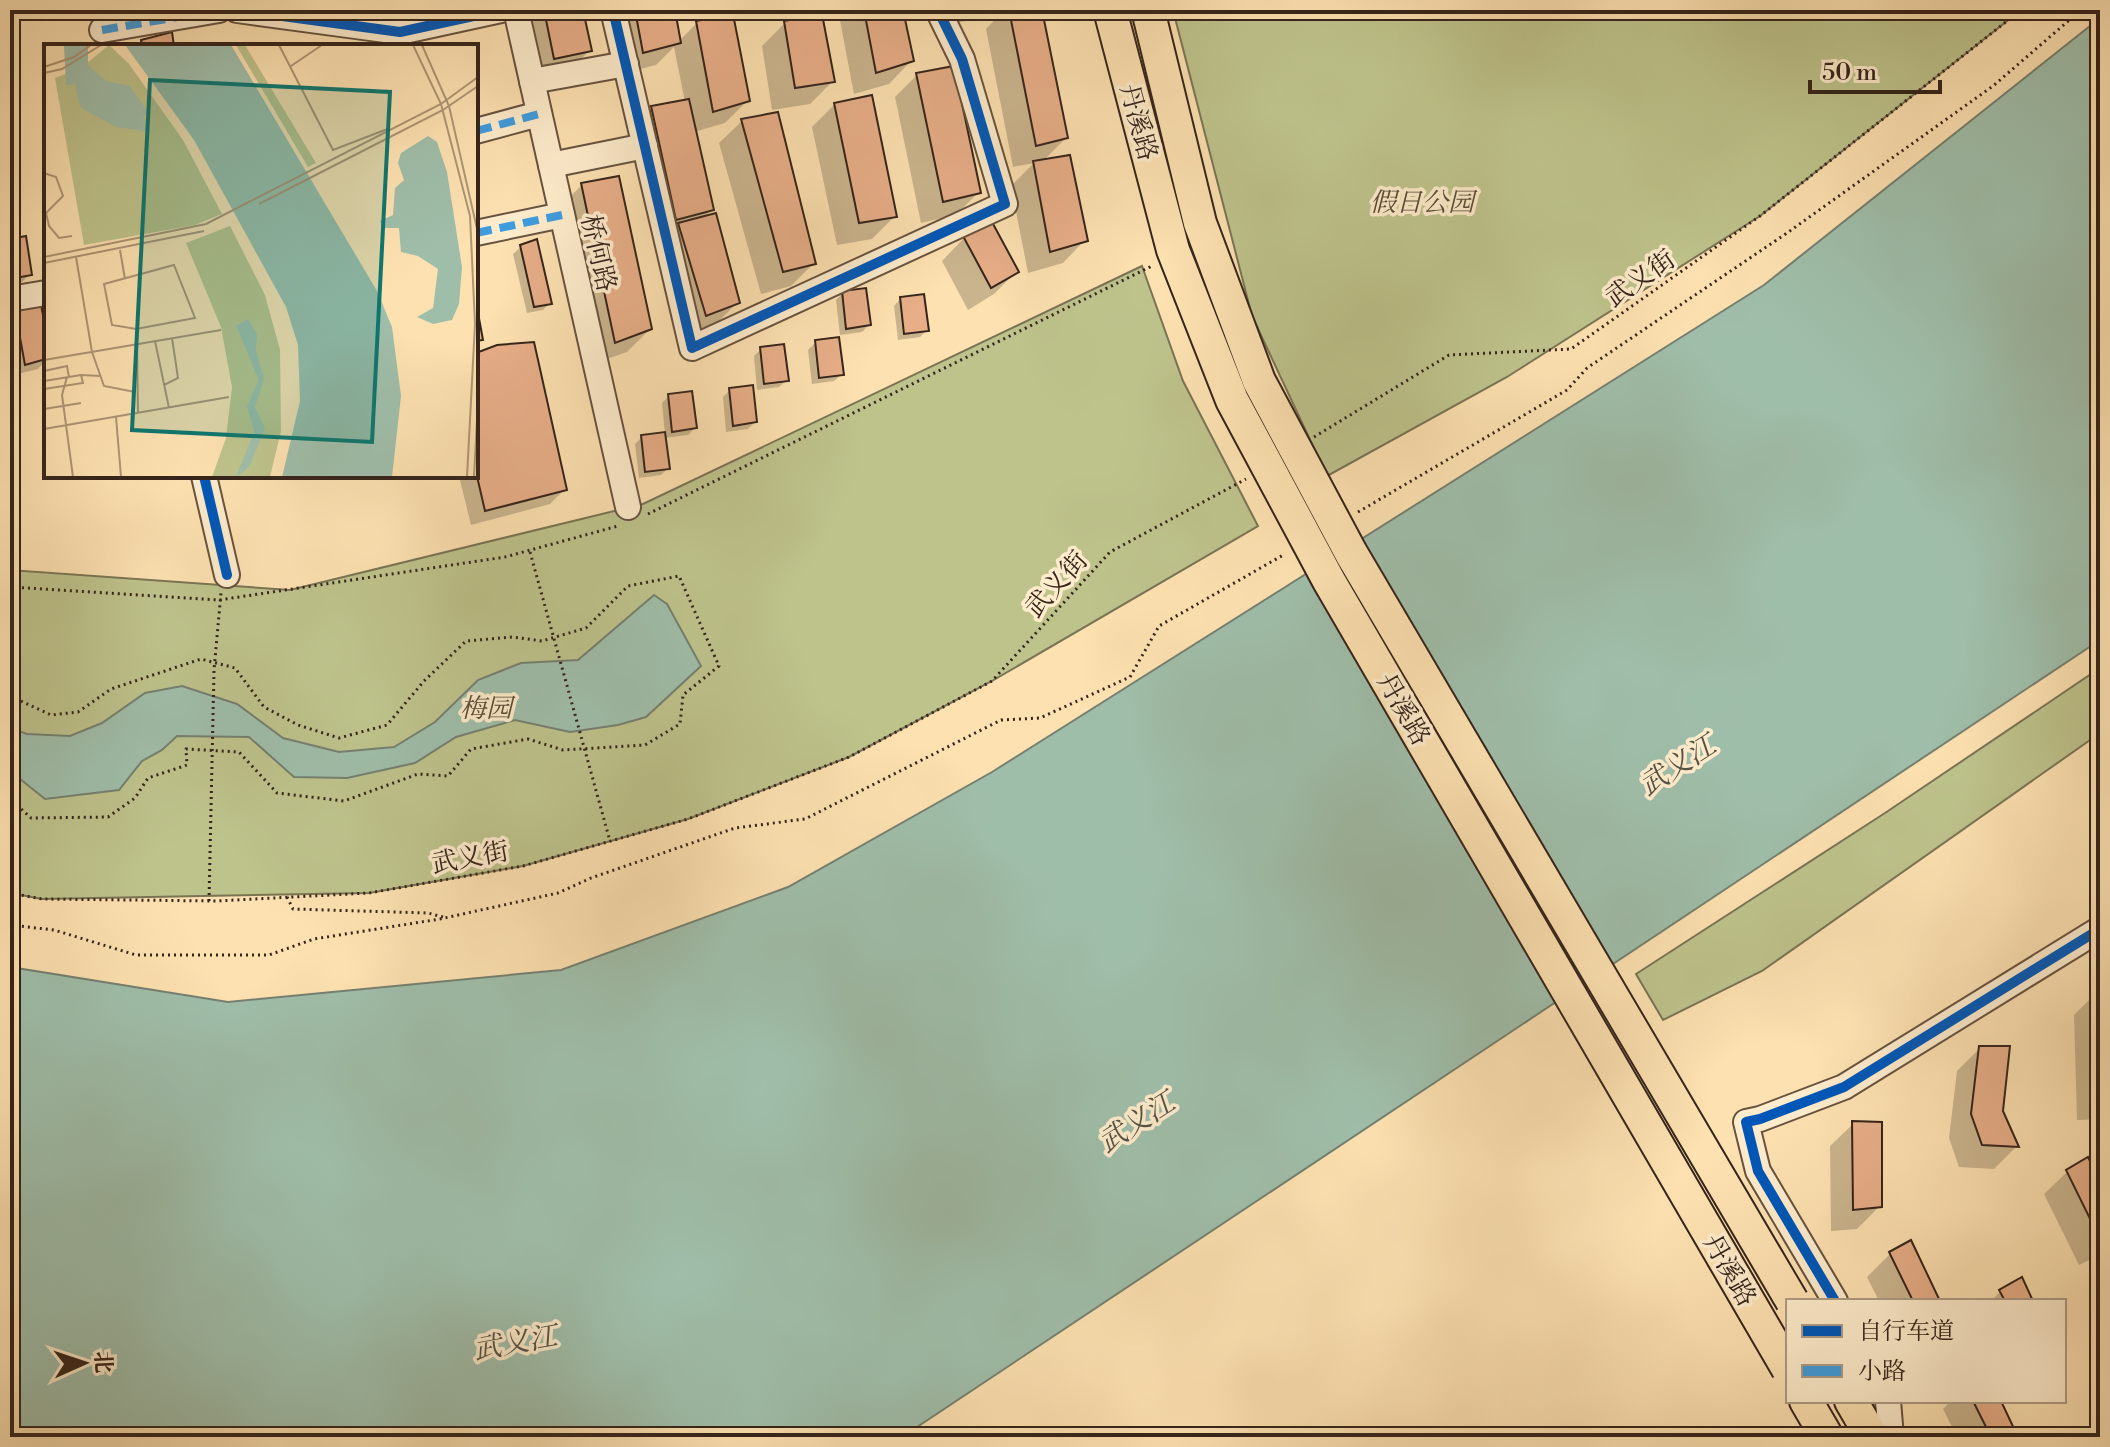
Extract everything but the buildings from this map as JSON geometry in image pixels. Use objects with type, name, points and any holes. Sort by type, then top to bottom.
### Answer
[{"type":"main road","name":"丹溪路","points":[[1110,10],[1173,250],[1232,400],[1329,581],[1786,1366]]},
{"type":"main road","name":"丹溪路","points":[[1148,10],[1200,223],[1259,381],[1351,553],[1791,1299]]},
{"type":"main road","points":[[1807,1403],[1827,1437]]},
{"type":"street","points":[[101,29],[219,10]]},
{"type":"street","points":[[237,10],[400,32],[501,10]]},
{"type":"street","name":"桥何路","points":[[516,10],[628,507]]},
{"type":"street","points":[[613,10],[692,348],[1005,204],[962,59],[938,10]]},
{"type":"street","points":[[532,81],[626,64]]},
{"type":"street","points":[[478,130],[539,114]]},
{"type":"street","points":[[551,165],[645,146]]},
{"type":"street","points":[[478,233],[562,215]]},
{"type":"street","points":[[10,299],[44,293]]},
{"type":"street","points":[[204,478],[227,575]]},
{"type":"street","points":[[1834,1299],[1758,1171],[1746,1122],[1844,1087],[2100,929]]},
{"type":"street","points":[[1870,1425],[1886,1403]]},
{"type":"path","points":[[1358,512],[1567,390],[1587,368],[1787,233],[1993,86],[2081,10]]},
{"type":"path","points":[[529,550],[610,841]]},
{"type":"path","points":[[10,925],[54,930],[136,955],[269,955],[314,939],[447,917],[558,893],[591,878],[735,828],[805,819],[1001,720],[1040,718],[1130,677],[1159,626],[1292,550]]},
{"type":"path","points":[[209,901],[214,663],[219,600],[227,575]]},
{"type":"path","points":[[10,696],[51,715],[78,712],[111,689],[201,659],[235,668],[264,707],[298,725],[339,738],[387,725],[424,681],[466,641],[513,637],[542,641],[586,628],[628,586],[679,576],[719,666],[683,695],[680,724],[645,745],[563,750],[528,739],[471,749],[448,776],[418,774],[344,801],[277,793],[239,752],[186,749],[187,765],[148,778],[135,798],[108,817],[31,818],[10,799]]},
{"type":"path","points":[[287,897],[293,909],[428,913],[447,917]]},
{"type":"green space","name":"假日公园","points":[[1173,10],[2021,10],[1760,216],[1507,377],[1327,476],[1252,316]]},
{"type":"green space","name":"梅园","points":[[1142,266],[1183,381],[1258,526],[992,681],[849,757],[688,819],[523,866],[369,893],[42,899],[10,893],[10,570],[290,590],[643,504]]},
{"type":"green space","points":[[2100,668],[2100,733],[1762,971],[1663,1020],[1636,974],[1885,813]]},
{"type":"water","name":"武义江","points":[[2100,18],[2100,640],[902,1437],[10,1437],[10,967],[228,1002],[561,970],[788,887],[992,772],[1764,285]]},
{"type":"water","points":[[654,595],[667,604],[701,666],[646,717],[618,725],[570,732],[515,720],[456,737],[415,763],[347,778],[294,777],[249,737],[177,736],[162,750],[142,761],[119,790],[45,799],[10,771],[10,728],[27,734],[70,736],[102,723],[145,693],[182,686],[237,704],[283,738],[339,752],[394,747],[435,722],[478,680],[521,663],[578,660]]},
{"type":"marked path","points":[[102,30],[219,10]]},
{"type":"marked path","points":[[478,130],[539,114]]},
{"type":"marked path","points":[[478,233],[562,215]]},
{"type":"cycle path","points":[[237,10],[400,32],[501,10]]},
{"type":"cycle path","points":[[613,10],[692,348],[1005,204],[962,59],[938,10]]},
{"type":"cycle path","points":[[204,478],[227,575]]},
{"type":"cycle path","points":[[1834,1299],[1758,1171],[1746,1122],[1844,1087],[2100,929]]}]
